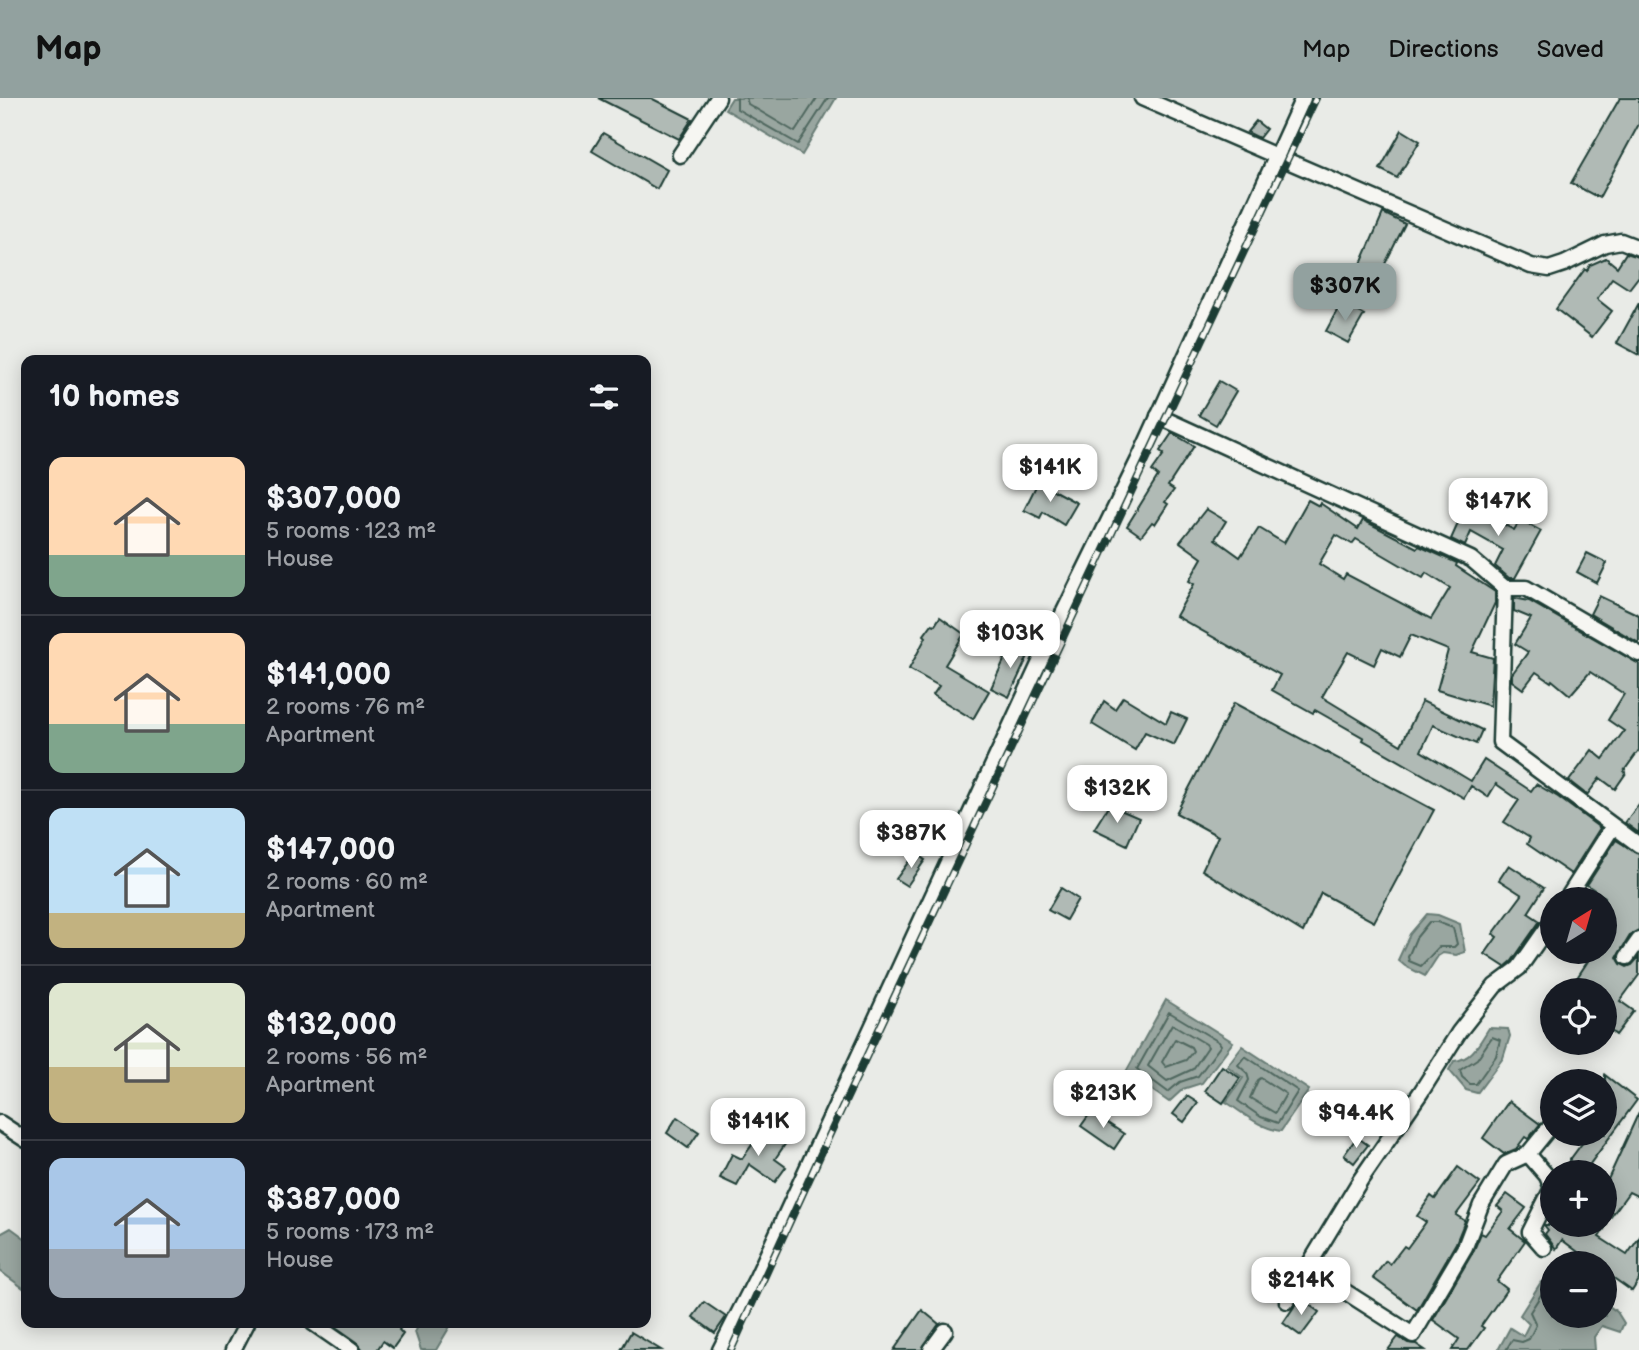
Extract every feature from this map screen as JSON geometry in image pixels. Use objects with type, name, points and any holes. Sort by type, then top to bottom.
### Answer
[{"type":"street","points":[[680,155],[718,98]]},
{"type":"street","points":[[1142,98],[1531,266],[1549,269],[1605,244],[1621,241],[1639,248]]},
{"type":"street","points":[[720,1350],[757,1277],[964,827],[1158,416],[1303,98]]},
{"type":"street","points":[[1158,416],[1471,559],[1505,588],[1526,588],[1639,654]]},
{"type":"street","points":[[1505,588],[1500,742],[1612,828],[1639,845]]},
{"type":"street","points":[[1574,887],[1612,828]]},
{"type":"street","points":[[1287,1301],[1361,1179],[1459,1032],[1495,986],[1519,968],[1540,938]]},
{"type":"street","points":[[1627,957],[1639,940]]},
{"type":"street","points":[[0,1124],[21,1137]]},
{"type":"street","points":[[1310,1265],[1341,1289],[1413,1335],[1465,1247],[1481,1205],[1506,1164],[1528,1154],[1540,1139]]},
{"type":"street","points":[[1528,1154],[1547,1176],[1552,1188],[1530,1232],[1544,1248]]},
{"type":"street","points":[[233,1350],[244,1328]]},
{"type":"street","points":[[320,1328],[352,1350]]},
{"type":"street","points":[[931,1350],[945,1331]]},
{"type":"water","points":[[732,98],[836,98],[802,155],[725,109]]},
{"type":"water","points":[[1427,914],[1438,915],[1460,924],[1465,952],[1456,955],[1443,953],[1438,956],[1425,976],[1398,960],[1410,934]]},
{"type":"water","points":[[1166,1000],[1233,1042],[1202,1083],[1183,1089],[1169,1102],[1126,1072]]},
{"type":"water","points":[[1489,1028],[1508,1029],[1510,1036],[1503,1058],[1477,1093],[1466,1090],[1449,1070],[1454,1061],[1466,1057],[1475,1049]]},
{"type":"water","points":[[1242,1046],[1309,1090],[1281,1131],[1259,1124],[1226,1102],[1243,1078],[1227,1066]]},
{"type":"water","points":[[11,1228],[21,1235],[21,1286],[0,1271],[0,1234]]},
{"type":"water","points":[[1540,1284],[1540,1328],[1601,1328],[1594,1337],[1595,1350],[1498,1350],[1510,1328],[1523,1336],[1529,1324],[1520,1315]]},
{"type":"water","points":[[1617,1312],[1624,1323],[1620,1332],[1608,1328],[1617,1328]]},
{"type":"water","points":[[417,1328],[449,1328],[436,1350],[421,1350],[415,1332]]},
{"type":"building","points":[[598,98],[651,98],[692,119],[679,139]]},
{"type":"building","points":[[1620,98],[1639,98],[1639,124],[1599,198],[1571,183]]},
{"type":"building","points":[[1256,121],[1266,129],[1259,138],[1247,132]]},
{"type":"building","points":[[1402,130],[1420,141],[1397,178],[1380,169]]},
{"type":"building","points":[[603,133],[667,170],[657,189],[592,151]]},
{"type":"building","points":[[1383,213],[1405,224],[1380,274],[1361,264]]},
{"type":"building","points":[[1626,253],[1639,257],[1639,276],[1629,289],[1612,278],[1597,299],[1612,311],[1592,337],[1556,309],[1590,265],[1606,258],[1617,267]]},
{"type":"building","points":[[1341,303],[1364,315],[1348,343],[1326,331]]},
{"type":"building","points":[[1639,303],[1639,355],[1617,343]]},
{"type":"building","points":[[1219,381],[1236,391],[1216,425],[1199,415]]},
{"type":"building","points":[[1172,433],[1194,446],[1168,486],[1174,490],[1165,502],[1168,504],[1155,524],[1152,522],[1141,536],[1127,526],[1158,476],[1152,471],[1164,454],[1160,451]]},
{"type":"building","points":[[1038,482],[1077,503],[1064,525],[1043,512],[1040,518],[1024,510]]},
{"type":"building","points":[[1308,500],[1319,506],[1320,503],[1358,529],[1363,520],[1417,548],[1419,546],[1457,563],[1456,566],[1495,592],[1495,603],[1472,652],[1493,658],[1490,706],[1437,690],[1448,650],[1411,635],[1400,657],[1382,648],[1374,665],[1348,652],[1322,697],[1401,745],[1422,701],[1482,730],[1476,744],[1433,725],[1421,751],[1471,781],[1484,760],[1531,791],[1536,784],[1600,828],[1571,874],[1527,844],[1530,838],[1504,822],[1519,800],[1496,784],[1488,797],[1471,786],[1464,798],[1315,710],[1313,713],[1272,690],[1280,675],[1176,616],[1194,584],[1189,581],[1202,558],[1180,542],[1206,509],[1226,521],[1215,539],[1240,557],[1259,528],[1284,543]],"holes":[[[1336,535],[1352,544],[1356,539],[1423,578],[1426,573],[1450,588],[1431,619],[1346,574],[1343,579],[1319,564]]]},
{"type":"building","points":[[1468,501],[1483,508],[1481,512],[1514,530],[1520,520],[1541,531],[1515,578],[1509,578],[1495,566],[1503,550],[1471,532],[1465,546],[1451,539]]},
{"type":"building","points":[[1587,553],[1607,563],[1597,583],[1577,572]]},
{"type":"building","points":[[1599,596],[1639,615],[1639,643],[1590,614]]},
{"type":"building","points":[[1514,598],[1529,601],[1639,664],[1639,750],[1615,789],[1600,778],[1587,795],[1569,781],[1592,750],[1603,759],[1624,731],[1608,720],[1624,694],[1590,672],[1570,695],[1552,680],[1551,682],[1536,672],[1523,689],[1512,681],[1512,674],[1528,652],[1515,644],[1531,618],[1514,611]]},
{"type":"building","points":[[940,617],[964,634],[945,665],[989,691],[973,719],[933,695],[939,686],[909,669],[926,637],[924,635]]},
{"type":"building","points":[[1012,643],[1030,652],[1009,697],[991,688]]},
{"type":"building","points":[[1123,697],[1166,723],[1171,712],[1187,719],[1174,745],[1145,732],[1135,750],[1092,724],[1104,701],[1115,709]]},
{"type":"building","points":[[1234,703],[1434,810],[1374,922],[1321,893],[1303,932],[1202,870],[1218,836],[1176,813]]},
{"type":"building","points":[[1639,804],[1639,833],[1625,823]]},
{"type":"building","points":[[1109,805],[1139,818],[1127,845],[1094,829]]},
{"type":"building","points":[[1616,840],[1639,854],[1639,930],[1631,934],[1617,957],[1617,887],[1587,885]]},
{"type":"building","points":[[915,853],[925,860],[907,886],[896,879]]},
{"type":"building","points":[[1509,865],[1542,887],[1540,887],[1540,894],[1528,913],[1540,921],[1505,967],[1485,954],[1497,937],[1493,934],[1522,895],[1499,880]]},
{"type":"building","points":[[1061,888],[1078,899],[1066,920],[1048,910]]},
{"type":"building","points":[[1617,957],[1621,964],[1627,967],[1639,957],[1639,975],[1620,1001],[1634,1011],[1617,1034],[1617,978],[1577,978],[1586,964],[1617,964]]},
{"type":"building","points":[[1222,1066],[1240,1078],[1223,1103],[1205,1091]]},
{"type":"building","points":[[1617,1084],[1637,1100],[1617,1127]]},
{"type":"building","points":[[1187,1096],[1198,1103],[1184,1122],[1173,1114]]},
{"type":"building","points":[[1509,1101],[1540,1124],[1516,1149],[1504,1154],[1483,1138]]},
{"type":"building","points":[[1091,1112],[1124,1134],[1114,1149],[1081,1126]]},
{"type":"building","points":[[1639,1112],[1639,1197],[1629,1192],[1617,1208],[1617,1160]]},
{"type":"building","points":[[677,1117],[699,1132],[688,1148],[667,1133]]},
{"type":"building","points":[[766,1125],[788,1140],[775,1159],[786,1167],[775,1182],[749,1164],[737,1186],[720,1178],[732,1154],[742,1159]]},
{"type":"building","points":[[1357,1137],[1368,1145],[1354,1163],[1344,1155]]},
{"type":"building","points":[[1580,1146],[1603,1146],[1593,1160],[1570,1160]]},
{"type":"building","points":[[1458,1167],[1480,1183],[1456,1215],[1465,1221],[1456,1243],[1417,1310],[1373,1278],[1386,1261],[1390,1264],[1404,1246],[1407,1248],[1426,1222],[1417,1216],[1431,1196],[1435,1199]]},
{"type":"building","points":[[1507,1194],[1526,1208],[1510,1229],[1525,1241],[1497,1281],[1507,1289],[1481,1326],[1484,1328],[1468,1350],[1452,1350],[1459,1339],[1433,1320],[1473,1252],[1481,1233],[1485,1235],[1503,1211],[1497,1206]]},
{"type":"building","points":[[1547,1237],[1599,1237],[1627,1255],[1639,1238],[1639,1280],[1632,1291],[1617,1280],[1617,1251],[1577,1251],[1562,1240],[1556,1249]]},
{"type":"building","points":[[1300,1298],[1319,1312],[1301,1336],[1283,1323]]},
{"type":"building","points":[[704,1302],[726,1317],[715,1333],[693,1317]]},
{"type":"building","points":[[922,1310],[939,1324],[922,1350],[894,1350]]},
{"type":"building","points":[[337,1328],[400,1328],[399,1330],[403,1334],[393,1348],[383,1341],[377,1350],[363,1350],[357,1342]]},
{"type":"building","points":[[631,1332],[661,1350],[621,1350]]},
{"type":"building","points":[[1398,1337],[1416,1344],[1425,1350],[1388,1350]]},
{"type":"railway","points":[[731,1350],[1316,98]]}]
